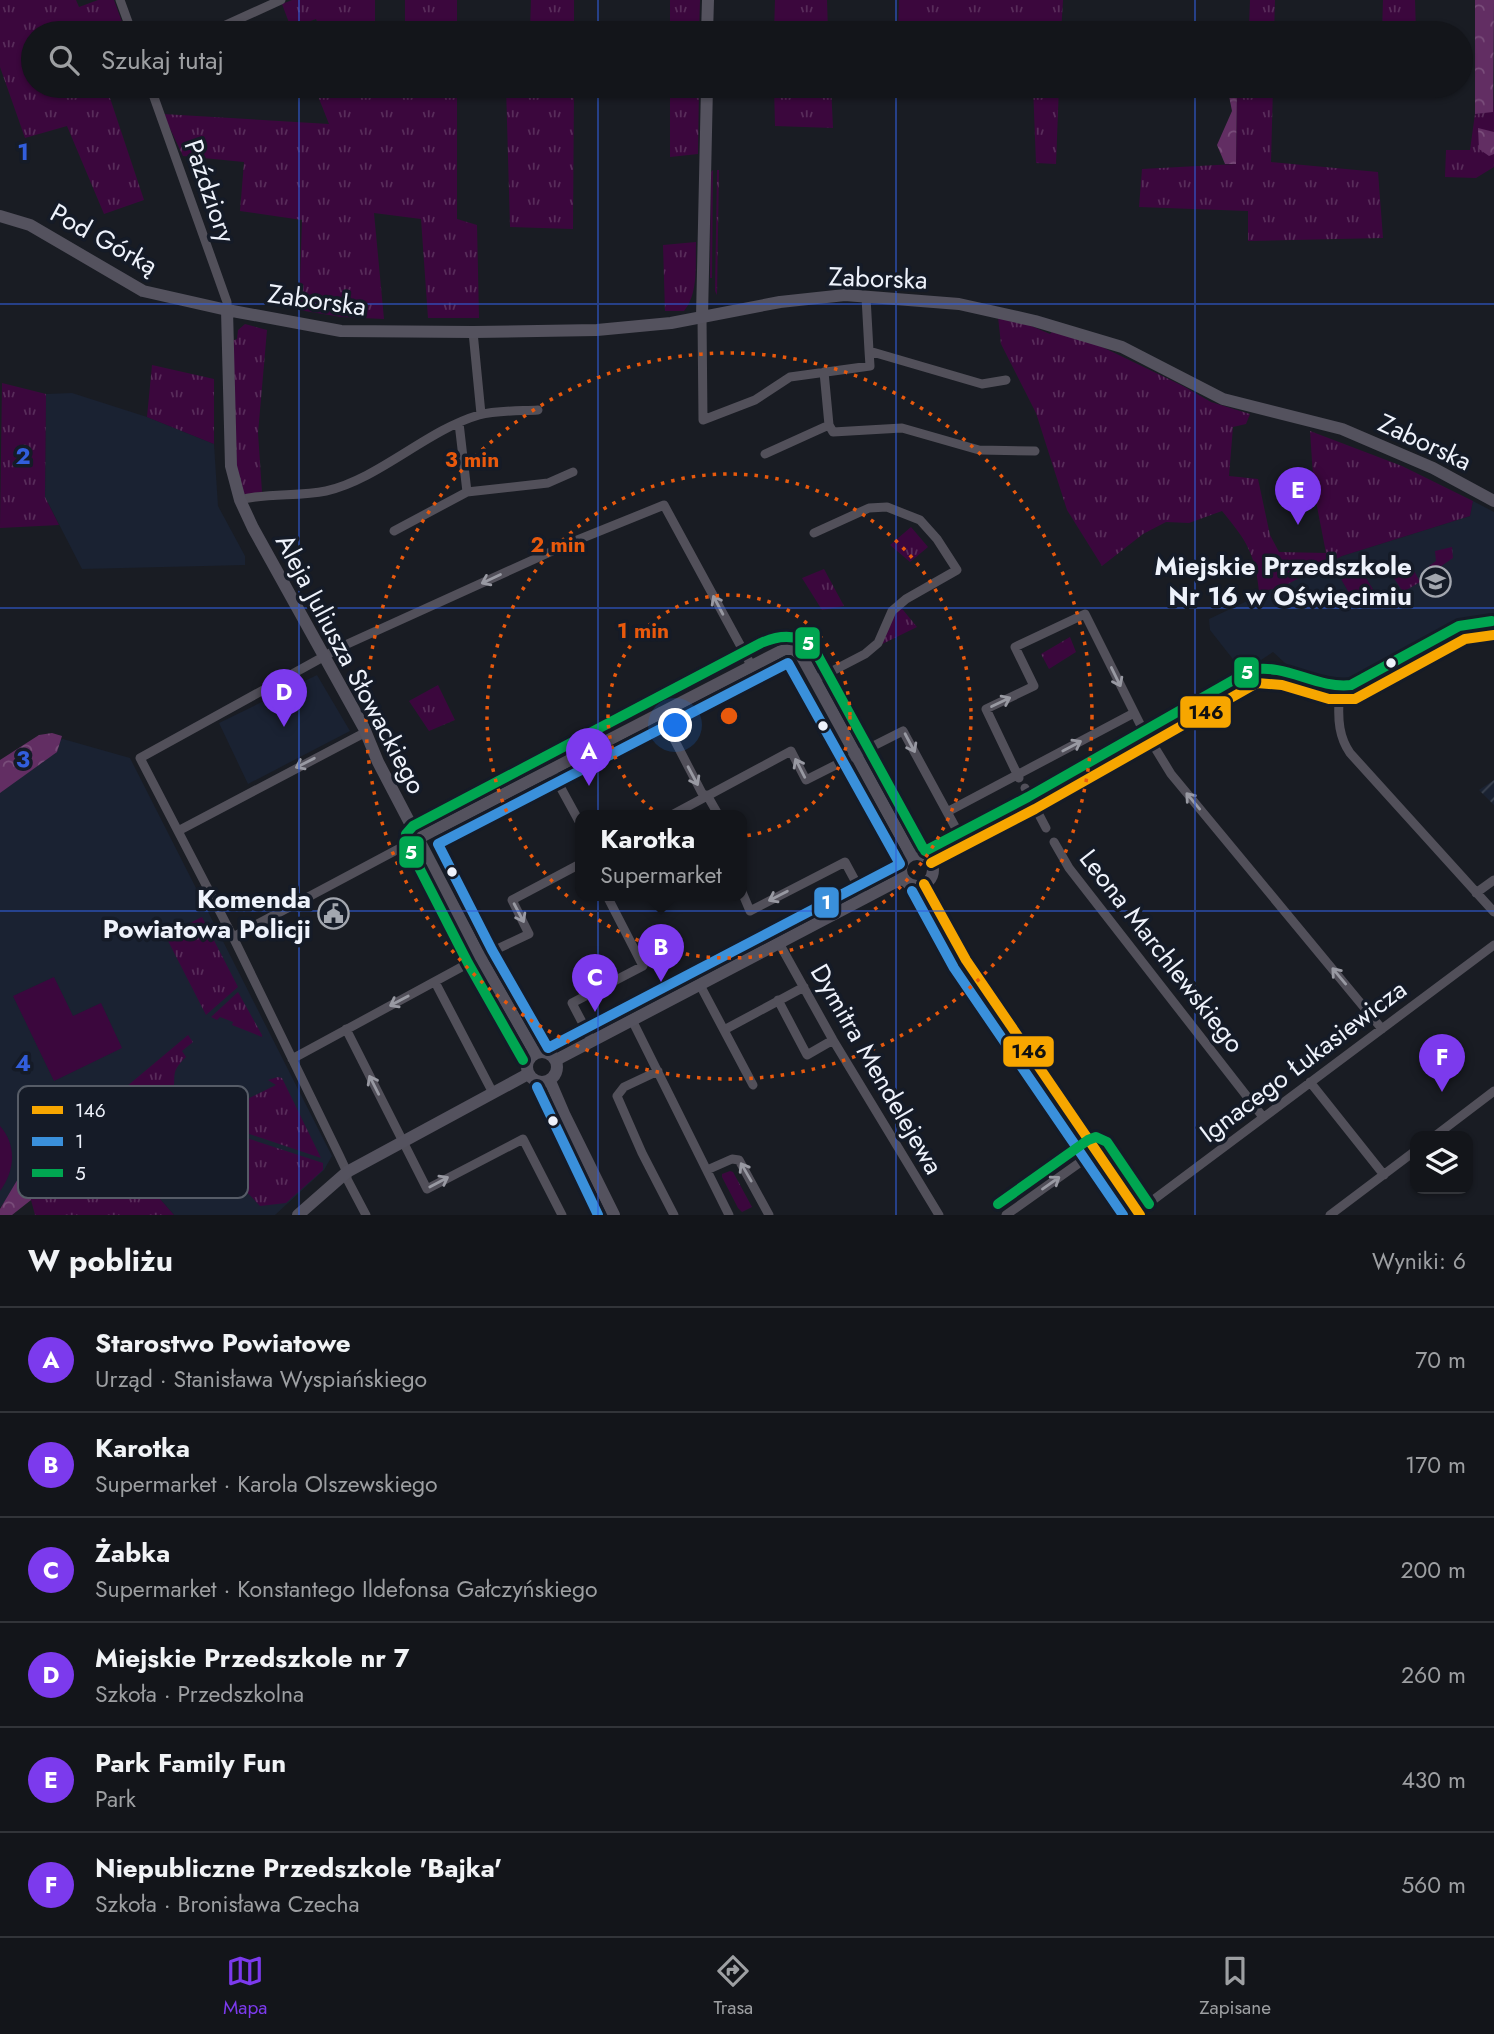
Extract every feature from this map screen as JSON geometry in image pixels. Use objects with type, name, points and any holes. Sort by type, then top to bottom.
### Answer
[{"type":"street","points":[[120,0],[128,21]]},
{"type":"street","points":[[235,21],[281,0]]},
{"type":"street","points":[[707,21],[708,0]]},
{"type":"street","name":"Paździory","points":[[154,98],[227,302],[227,310]]},
{"type":"street","points":[[707,98],[702,317],[703,420],[755,400],[790,377],[870,366],[866,297]]},
{"type":"street","name":"Pod Górką","points":[[0,216],[30,225],[142,291],[227,310]]},
{"type":"street","name":"Zaborska","points":[[227,310],[341,331],[473,332],[597,330],[671,323],[780,302],[845,295],[959,304],[1035,321],[1122,347],[1223,399],[1342,429],[1433,468],[1494,501]]},
{"type":"street","name":"Aleja Juliusza Słowackiego","points":[[227,310],[231,466],[240,499],[253,528],[366,732],[378,762],[480,957],[535,1053]]},
{"type":"street","points":[[473,332],[481,414]]},
{"type":"street","points":[[869,351],[982,384],[1006,380]]},
{"type":"street","points":[[824,372],[832,432],[902,428],[979,450],[1035,452]]},
{"type":"street","points":[[240,499],[326,491],[354,480],[459,423],[481,414],[538,410]]},
{"type":"street","points":[[459,423],[467,492]]},
{"type":"street","points":[[765,454],[829,425]]},
{"type":"street","points":[[394,531],[467,492],[548,483],[573,472]]},
{"type":"street","points":[[366,1215],[233,937],[140,758],[324,656],[570,543],[664,505],[751,665]]},
{"type":"street","points":[[814,533],[869,508],[887,507],[920,520],[937,539],[957,570],[906,599],[892,611],[878,643],[865,654],[814,680]]},
{"type":"street","points":[[1018,776],[986,709],[1034,686],[1015,647],[1085,614],[1134,713],[1171,774],[1382,1029]]},
{"type":"street","points":[[931,863],[1035,809],[1257,683],[1278,683],[1312,697],[1339,702],[1355,699],[1465,639],[1494,635]]},
{"type":"street","points":[[233,937],[785,649],[793,649],[802,655],[911,855]]},
{"type":"street","points":[[1339,702],[1338,720],[1345,745],[1494,912]]},
{"type":"street","points":[[660,712],[715,810]]},
{"type":"street","points":[[947,812],[1134,713]]},
{"type":"street","points":[[681,810],[792,751],[806,780],[903,731],[965,845]]},
{"type":"street","points":[[178,831],[366,732]]},
{"type":"street","points":[[551,770],[575,814]]},
{"type":"street","points":[[1025,789],[1046,828]]},
{"type":"street","name":"Leona Marchlewskiego","points":[[1054,842],[1069,868],[1263,1117]]},
{"type":"street","points":[[921,854],[931,863],[933,873],[924,884],[910,884],[903,878],[902,867],[911,855],[921,854]]},
{"type":"street","points":[[745,901],[750,911],[845,862],[865,899]]},
{"type":"street","points":[[292,1059],[480,957],[529,934],[512,900],[575,867]]},
{"type":"street","points":[[555,1060],[903,878]]},
{"type":"street","points":[[1476,893],[1494,880]]},
{"type":"street","points":[[924,884],[965,960],[1139,1213]]},
{"type":"street","points":[[592,1041],[572,1003],[643,966],[610,901]]},
{"type":"street","name":"Dymitra Mendelejewa","points":[[779,943],[833,1040],[939,1215]]},
{"type":"street","name":"Ignacego Łukasiewicza","points":[[1139,1213],[1494,945]]},
{"type":"street","points":[[435,982],[493,1093]]},
{"type":"street","points":[[700,985],[753,1085]]},
{"type":"street","points":[[724,1030],[804,987]]},
{"type":"street","points":[[778,1000],[807,1055],[833,1040]]},
{"type":"street","points":[[632,1020],[729,1215]]},
{"type":"street","points":[[346,1029],[427,1189],[523,1139],[562,1215]]},
{"type":"street","points":[[535,1053],[549,1053],[555,1060],[556,1074],[550,1081],[535,1081],[528,1074],[526,1064],[535,1053]]},
{"type":"street","points":[[658,1071],[624,1087],[617,1096],[646,1162],[674,1215]]},
{"type":"street","points":[[298,1215],[347,1172],[528,1074]]},
{"type":"street","points":[[550,1081],[614,1215]]},
{"type":"street","points":[[1310,1082],[1384,1175]]},
{"type":"street","points":[[1442,1131],[1494,1091]]},
{"type":"street","points":[[1006,1215],[1096,1151]]},
{"type":"street","points":[[1330,1215],[1410,1155]]},
{"type":"street","points":[[707,1170],[732,1159],[739,1160],[769,1215]]},
{"type":"shaded area","points":[[72,393],[147,417],[214,444],[218,506],[245,556],[245,565],[82,569],[45,497],[46,394]]},
{"type":"shaded area","points":[[1473,501],[1494,512],[1494,628],[1491,628],[1486,616],[1448,627],[1352,684],[1335,690],[1320,689],[1297,674],[1273,652],[1243,672],[1210,630],[1209,619],[1342,556],[1470,516]]},
{"type":"shaded area","points":[[317,675],[350,731],[248,784],[219,723]]},
{"type":"shaded area","points":[[63,739],[130,758],[332,1156],[324,1170],[275,1215],[174,1215],[159,1198],[248,1198],[248,1086],[18,1086],[18,1189],[0,1207],[0,779],[40,746]]},
{"type":"shaded area","points":[[1494,780],[1494,805],[1479,790]]},
{"type":"green space","points":[[0,0],[76,0],[79,7],[98,0],[114,0],[122,21],[21,21],[21,98],[110,98],[144,200],[104,214],[67,126],[25,138],[0,67]]},
{"type":"green space","points":[[292,0],[375,0],[375,21],[288,21],[282,4]]},
{"type":"green space","points":[[405,0],[457,0],[457,21],[405,21]]},
{"type":"green space","points":[[531,0],[574,0],[574,21],[530,21]]},
{"type":"green space","points":[[670,0],[700,0],[699,21],[670,21]]},
{"type":"green space","points":[[775,0],[827,0],[828,21],[774,21]]},
{"type":"green space","points":[[899,0],[1063,0],[1062,21],[898,21]]},
{"type":"green space","points":[[1250,0],[1275,0],[1274,21],[1249,21]]},
{"type":"green space","points":[[1383,0],[1415,0],[1416,21],[1382,21]]},
{"type":"green space","points":[[1475,0],[1494,0],[1493,112],[1475,114]]},
{"type":"green space","points":[[1494,90],[1494,167],[1476,178],[1445,177],[1446,150],[1470,150],[1475,114],[1493,111]]},
{"type":"green space","points":[[319,98],[457,98],[457,219],[477,225],[479,318],[428,318],[421,219],[374,213],[384,319],[341,317],[299,310],[302,220],[240,211],[244,162],[183,156],[163,114],[329,124]]},
{"type":"green space","points":[[506,98],[574,98],[573,229],[510,227]]},
{"type":"green space","points":[[670,98],[699,98],[698,154],[670,157]]},
{"type":"green space","points":[[774,98],[832,98],[833,128],[775,126]]},
{"type":"green space","points":[[1033,98],[1059,98],[1056,164],[1036,163]]},
{"type":"green space","points":[[1229,98],[1237,98],[1236,164],[1225,164],[1217,145],[1232,111]]},
{"type":"green space","points":[[1237,98],[1273,98],[1271,162],[1378,172],[1383,238],[1248,241],[1248,211],[1139,207],[1142,169],[1236,164]]},
{"type":"green space","points":[[1478,128],[1494,132],[1494,154],[1489,156],[1479,149]]},
{"type":"green space","points":[[713,170],[712,278],[710,278],[711,172]]},
{"type":"green space","points":[[719,170],[717,295],[715,291]]},
{"type":"green space","points":[[696,242],[695,278],[689,304],[684,311],[665,311],[663,245]]},
{"type":"green space","points":[[998,317],[1022,322],[1050,334],[1053,330],[1096,344],[1211,402],[1250,414],[1246,424],[1233,427],[1229,476],[1258,479],[1270,535],[1279,552],[1326,553],[1314,491],[1310,431],[1402,466],[1473,501],[1470,516],[1342,556],[1280,588],[1259,591],[1248,548],[1222,511],[1189,523],[1166,522],[1143,534],[1102,566],[1067,510],[1036,413],[1001,344]]},
{"type":"green space","points":[[245,324],[267,330],[258,433],[262,492],[243,495],[236,465],[232,341],[237,339],[238,330]]},
{"type":"green space","points":[[152,365],[214,379],[214,444],[147,417]]},
{"type":"green space","points":[[2,383],[46,394],[45,497],[59,525],[0,528]]},
{"type":"green space","points":[[911,527],[928,547],[910,562],[890,545]]},
{"type":"green space","points":[[1452,547],[1453,558],[1431,573],[1429,566],[1436,561],[1435,551]]},
{"type":"green space","points":[[1357,563],[1377,596],[1358,608],[1338,574]]},
{"type":"green space","points":[[1410,563],[1420,582],[1403,592],[1390,572]]},
{"type":"green space","points":[[824,569],[844,606],[822,610],[802,578]]},
{"type":"green space","points":[[899,605],[917,627],[870,650]]},
{"type":"green space","points":[[1070,637],[1076,652],[1049,669],[1041,654]]},
{"type":"green space","points":[[438,685],[455,720],[429,731],[409,701]]},
{"type":"green space","points":[[52,733],[62,736],[57,752],[0,793],[0,760],[39,735]]},
{"type":"green space","points":[[202,917],[238,987],[206,1015],[165,935]]},
{"type":"green space","points":[[54,977],[73,1016],[101,1003],[122,1048],[54,1081],[13,996]]},
{"type":"green space","points":[[238,992],[262,1037],[232,1025],[233,1022],[211,1017]]},
{"type":"green space","points":[[188,1035],[193,1042],[182,1051],[186,1057],[175,1071],[174,1086],[127,1086]]},
{"type":"green space","points":[[282,1078],[321,1158],[248,1133],[248,1099],[276,1085],[268,1080]]},
{"type":"green space","points":[[0,1126],[9,1141],[12,1158],[9,1175],[0,1191]]},
{"type":"green space","points":[[248,1138],[323,1163],[323,1170],[286,1203],[260,1206],[248,1193]]},
{"type":"green space","points":[[730,1171],[752,1207],[742,1212],[722,1177],[722,1174]]},
{"type":"green space","points":[[18,1179],[18,1198],[31,1200],[12,1215],[0,1215],[0,1209]]},
{"type":"green space","points":[[159,1198],[174,1215],[35,1215],[31,1200]]},
{"type":"transit line","name":"5","points":[[925,851],[1028,797],[1251,670],[1276,670],[1326,683],[1351,685],[1459,626],[1492,621]]},
{"type":"transit line","name":"146","points":[[931,863],[1035,809],[1257,683],[1282,685],[1329,699],[1355,699],[1465,639],[1494,635]]},
{"type":"transit line","name":"5","points":[[523,1060],[468,963],[407,844],[406,834],[413,826],[761,643],[774,638],[794,637],[813,647],[923,848]]},
{"type":"transit line","name":"1","points":[[788,663],[900,864],[548,1048],[492,950],[438,844],[788,663]]},
{"type":"transit line","name":"146","points":[[924,884],[966,960],[1140,1215]]},
{"type":"transit line","name":"1","points":[[912,891],[954,968],[1123,1215]]},
{"type":"transit line","name":"1","points":[[537,1087],[598,1215]]},
{"type":"transit line","name":"5","points":[[998,1204],[1096,1137],[1107,1142],[1149,1204]]},
{"type":"place","name":"Park Family Fun","points":[[1298,525]]},
{"type":"place","name":"Miejskie Przedszkole Nr 16 w Oświęcimiu","points":[[1435,581]]},
{"type":"place","name":"Miejskie Przedszkole nr 7","points":[[284,727]]},
{"type":"place","name":"Starostwo Powiatowe","points":[[589,786]]},
{"type":"place","name":"Komenda Powiatowa Policji","points":[[334,914]]},
{"type":"place","name":"Karotka","points":[[661,982]]},
{"type":"place","name":"Żabka","points":[[595,1012]]},
{"type":"place","name":"Niepubliczne Przedszkole 'Bajka'","points":[[1442,1092]]}]
